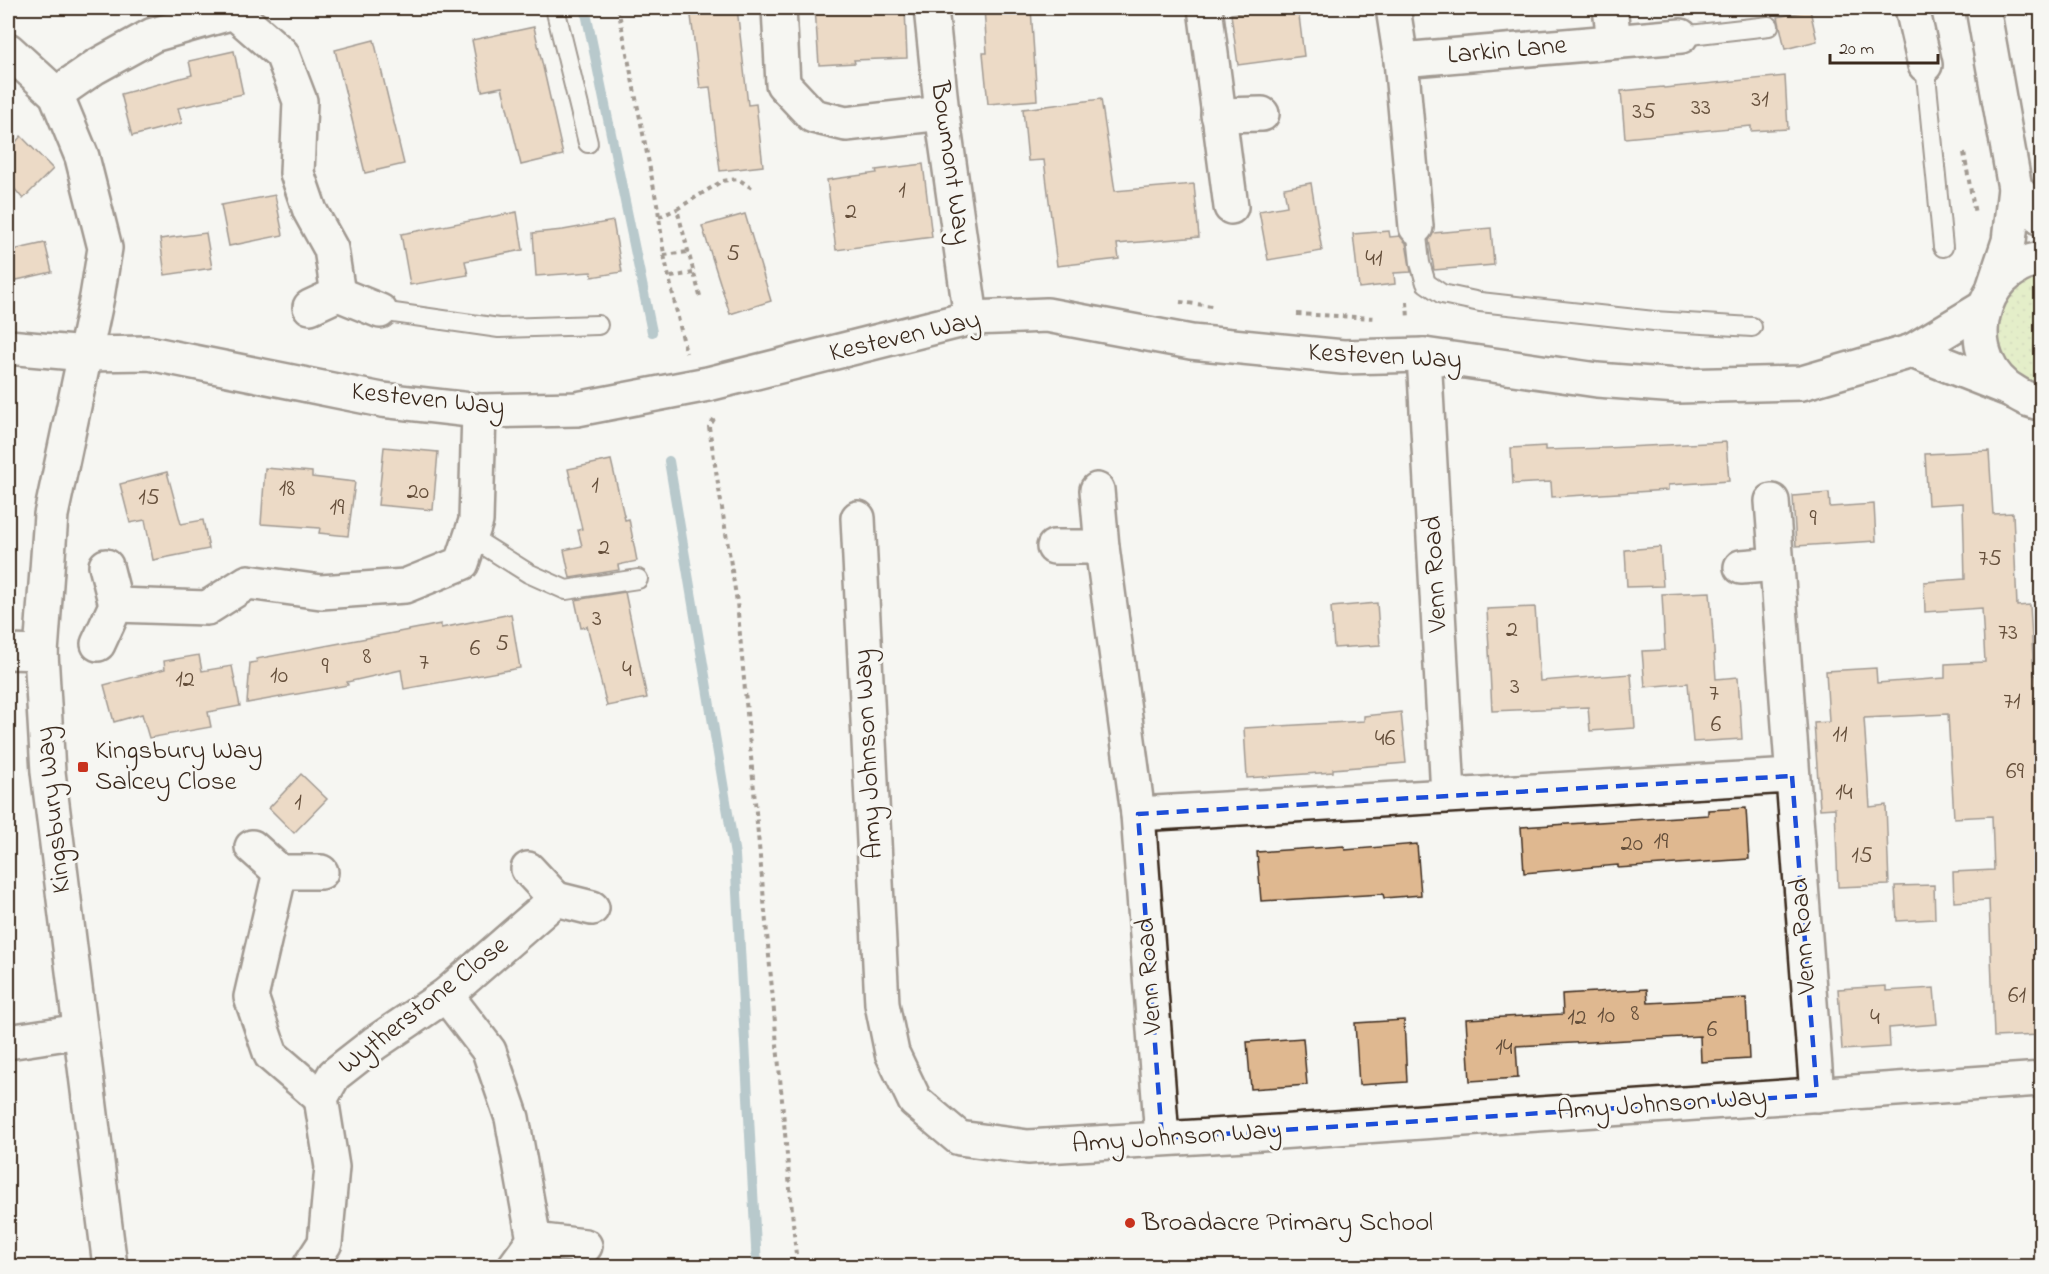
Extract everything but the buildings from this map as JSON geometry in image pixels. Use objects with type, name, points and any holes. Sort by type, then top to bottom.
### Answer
[{"type":"street","points":[[779,8],[783,84],[813,116],[846,124],[942,112]]},
{"type":"street","name":"Bowmont Way","points":[[931,8],[942,112],[971,318]]},
{"type":"street","points":[[1205,8],[1231,207]]},
{"type":"street","points":[[1394,8],[1416,227]]},
{"type":"street","points":[[1610,8],[1614,41]]},
{"type":"street","points":[[1912,8],[1925,65]]},
{"type":"street","points":[[1983,8],[2015,188],[2009,241],[1989,297],[1980,331],[1983,354],[1994,375],[2022,396],[2042,430]]},
{"type":"street","points":[[8,50],[56,94],[95,67],[153,35],[234,10],[282,54],[300,101],[297,172],[310,211],[331,249],[324,301],[380,311]]},
{"type":"street","name":"Larkin Lane","points":[[1401,60],[1681,36]]},
{"type":"street","name":"Kingsbury Way","points":[[56,94],[82,157],[105,248],[51,515],[41,653],[48,772],[110,1266]]},
{"type":"street","points":[[1218,116],[1262,114]]},
{"type":"street","points":[[2015,188],[2042,219]]},
{"type":"street","name":"Kesteven Way","points":[[8,347],[85,354],[149,353],[382,400],[480,411],[578,409],[708,384],[971,318],[1047,315],[1191,342],[1343,357],[1424,354],[1597,380],[1678,386],[1802,382],[1912,351],[1989,297],[2011,271],[2032,260],[2042,259]]},
{"type":"street","points":[[1912,351],[2022,396]]},
{"type":"street","name":"Venn Road","points":[[1424,354],[1448,794]]},
{"type":"street","points":[[116,605],[207,608],[248,582],[321,592],[405,586],[462,563],[476,521],[480,411]]},
{"type":"street","name":"Venn Road","points":[[1097,490],[1102,547],[1138,814],[1162,1138]]},
{"type":"street","name":"Venn Road","points":[[1772,501],[1817,1095]]},
{"type":"street","name":"Amy Johnson Way","points":[[858,518],[882,1004],[892,1053],[915,1101],[959,1138],[1028,1147],[2042,1079]]},
{"type":"street","points":[[1054,547],[1102,547]]},
{"type":"street","points":[[1740,567],[1778,564]]},
{"type":"street","points":[[98,644],[116,605],[106,566]]},
{"type":"street","points":[[8,652],[41,653]]},
{"type":"street","points":[[1138,814],[1448,794],[1792,776]]},
{"type":"street","points":[[252,848],[280,872],[321,872]]},
{"type":"street","points":[[528,869],[556,900],[592,908]]},
{"type":"street","points":[[280,872],[251,997],[272,1055],[321,1098]]},
{"type":"street","name":"Wytherstone Close","points":[[310,1266],[325,1243],[332,1167],[321,1098],[334,1075],[375,1043],[446,995],[556,900]]},
{"type":"street","points":[[446,995],[489,1051],[512,1118],[534,1240],[515,1266]]},
{"type":"street","points":[[8,1042],[80,1031]]},
{"type":"street","points":[[534,1240],[585,1246]]},
{"type":"lane","points":[[555,8],[588,143]]},
{"type":"lane","points":[[1681,36],[1769,26]]},
{"type":"lane","points":[[1925,65],[1943,248]]},
{"type":"lane","points":[[1416,227],[1420,263],[1426,283],[1442,294],[1480,302],[1643,320],[1752,327]]},
{"type":"lane","points":[[380,311],[499,328],[598,325]]},
{"type":"lane","points":[[471,537],[528,573],[566,590],[638,579]]},
{"type":"path","points":[[618,8],[659,217],[664,255],[685,353],[700,364],[717,414],[709,427],[737,602],[797,1266]]},
{"type":"path","points":[[659,217],[677,209],[722,181],[738,179],[755,190]]},
{"type":"path","points":[[677,209],[700,296]]},
{"type":"path","points":[[664,255],[688,252]]},
{"type":"path","points":[[670,278],[693,273]]},
{"type":"highlighted area","points":[[1792,776],[1817,1095],[1162,1138],[1138,814]]},
{"type":"green space","points":[[2041,277],[2041,385],[2017,375],[2005,363],[1997,347],[1997,313],[2017,286],[2032,278]]},
{"type":"waterway","points":[[585,8],[652,332]]},
{"type":"waterway","points":[[669,461],[735,855],[757,1266]]},
{"type":"place","name":"Kingsbury Way Salcey Close","points":[[83,767]]},
{"type":"place","name":"Broadacre Primary School","points":[[1130,1223]]}]
